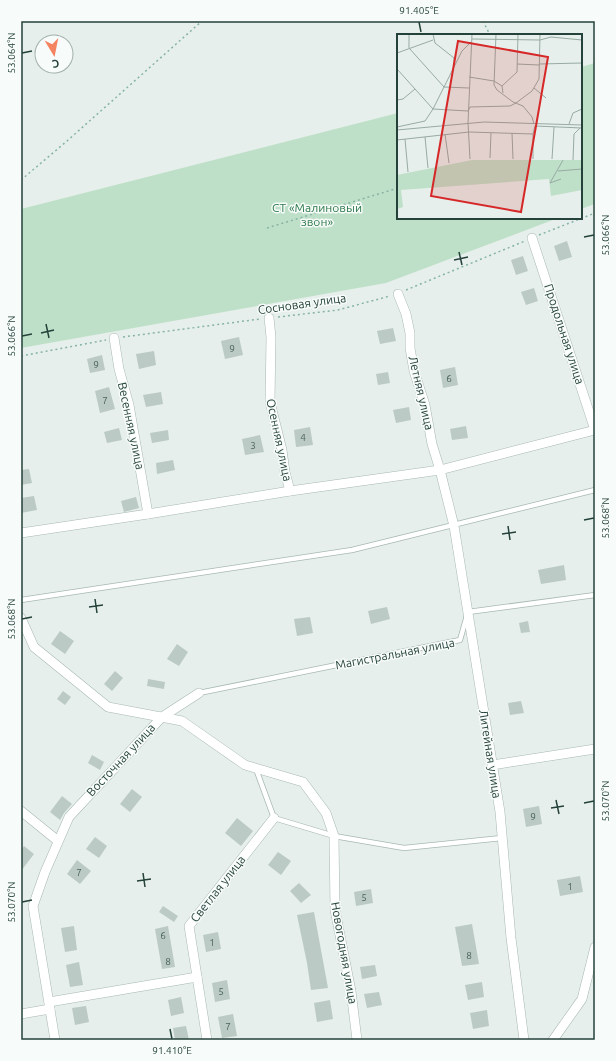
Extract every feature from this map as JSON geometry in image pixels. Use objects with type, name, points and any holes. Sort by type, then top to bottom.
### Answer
[{"type":"street","name":"Продольная улица","points":[[532,238],[595,430]]},
{"type":"street","name":"Летняя улица","points":[[398,294],[406,314],[410,332],[410,348],[414,371],[425,405],[432,444],[440,470]]},
{"type":"street","name":"Осенняя улица","points":[[269,318],[271,338],[270,402],[290,490]]},
{"type":"street","name":"Весенняя улица","points":[[114,338],[119,369],[129,405],[148,514]]},
{"type":"street","points":[[21,533],[148,514],[290,490],[440,470],[595,430]]},
{"type":"street","name":"Литейная улица","points":[[440,470],[454,526],[500,812],[511,938],[524,1040]]},
{"type":"street","name":"Новогодняя улица","points":[[21,618],[34,647],[108,707],[182,721],[245,765],[303,782],[326,812],[334,836],[335,910],[351,991],[357,1040]]},
{"type":"street","name":"Восточная улица","points":[[55,1040],[33,906],[44,872],[69,817],[162,717],[198,693]]},
{"type":"street","points":[[492,765],[595,749]]},
{"type":"street","points":[[21,811],[58,841]]},
{"type":"street","name":"Светлая улица","points":[[208,1040],[190,926],[274,818]]},
{"type":"street","points":[[553,1040],[582,999],[595,948]]},
{"type":"street","points":[[21,1014],[49,1005],[198,977]]},
{"type":"lane","points":[[21,600],[352,550],[595,490]]},
{"type":"lane","points":[[468,612],[595,596]]},
{"type":"lane","name":"Магистральная улица","points":[[198,693],[460,640],[468,612]]},
{"type":"lane","points":[[255,768],[274,818],[334,836],[404,848],[502,838]]},
{"type":"path","points":[[21,180],[202,21]]},
{"type":"path","points":[[483,21],[490,34]]},
{"type":"path","points":[[267,228],[397,188]]},
{"type":"path","name":"Сосновая улица","points":[[582,218],[595,213]]},
{"type":"path","name":"Сосновая улица","points":[[21,356],[114,338],[338,310],[398,294],[580,219]]},
{"type":"green space","points":[[595,63],[595,204],[582,209],[582,67]]},
{"type":"green space","name":"СТ «Малиновый звон»","points":[[397,113],[397,219],[555,219],[386,283],[21,348],[21,209]]},
{"type":"building","points":[[567,241],[572,257],[559,261],[554,246]]},
{"type":"building","points":[[523,256],[528,271],[516,275],[511,260]]},
{"type":"building","points":[[534,288],[538,301],[526,305],[521,292]]},
{"type":"building","points":[[393,328],[396,341],[380,344],[377,331]]},
{"type":"building","points":[[239,337],[243,355],[225,359],[221,341]]},
{"type":"building","points":[[154,351],[156,365],[139,369],[136,354]]},
{"type":"building","points":[[102,355],[105,370],[90,373],[87,359]]},
{"type":"building","points":[[455,367],[458,385],[443,388],[440,370]]},
{"type":"building","points":[[388,372],[390,383],[378,385],[376,374]]},
{"type":"building","points":[[109,387],[115,409],[100,413],[95,391]]},
{"type":"building","points":[[161,392],[163,404],[146,407],[143,395]]},
{"type":"building","points":[[409,407],[411,420],[396,423],[393,410]]},
{"type":"building","points":[[466,426],[468,438],[452,440],[450,429]]},
{"type":"building","points":[[310,427],[313,445],[296,447],[294,430]]},
{"type":"building","points":[[119,428],[122,440],[107,443],[104,432]]},
{"type":"building","points":[[168,430],[169,440],[152,443],[150,433]]},
{"type":"building","points":[[260,435],[264,452],[245,455],[242,439]]},
{"type":"building","points":[[173,460],[175,470],[157,474],[156,463]]},
{"type":"building","points":[[29,469],[32,483],[21,485],[21,470]]},
{"type":"building","points":[[34,496],[37,510],[21,513],[21,498]]},
{"type":"building","points":[[136,497],[139,508],[124,512],[121,501]]},
{"type":"building","points":[[564,565],[566,580],[541,584],[538,570]]},
{"type":"building","points":[[387,607],[390,619],[371,624],[368,611]]},
{"type":"building","points":[[310,617],[313,633],[297,636],[294,619]]},
{"type":"building","points":[[528,621],[530,632],[521,633],[519,623]]},
{"type":"building","points":[[60,631],[74,641],[65,654],[51,644]]},
{"type":"building","points":[[177,644],[188,652],[179,666],[167,659]]},
{"type":"building","points":[[115,671],[123,678],[112,691],[104,684]]},
{"type":"building","points":[[148,679],[165,682],[164,689],[147,686]]},
{"type":"building","points":[[63,691],[71,697],[65,705],[57,699]]},
{"type":"building","points":[[521,701],[524,713],[510,715],[508,703]]},
{"type":"building","points":[[92,755],[104,762],[100,770],[88,763]]},
{"type":"building","points":[[132,789],[142,797],[130,812],[120,804]]},
{"type":"building","points":[[62,796],[72,804],[60,820],[50,812]]},
{"type":"building","points":[[539,806],[542,824],[526,827],[523,809]]},
{"type":"building","points":[[237,818],[253,831],[241,846],[225,833]]},
{"type":"building","points":[[95,837],[107,846],[99,858],[86,849]]},
{"type":"building","points":[[24,846],[34,854],[21,871],[21,850]]},
{"type":"building","points":[[278,852],[291,861],[281,875],[268,865]]},
{"type":"building","points":[[77,860],[91,871],[80,884],[67,874]]},
{"type":"building","points":[[580,876],[583,892],[560,896],[557,880]]},
{"type":"building","points":[[299,883],[311,895],[301,903],[290,891]]},
{"type":"building","points":[[371,889],[373,903],[356,906],[354,892]]},
{"type":"building","points":[[163,906],[178,916],[174,922],[159,912]]},
{"type":"building","points":[[314,912],[328,988],[311,990],[297,915]]},
{"type":"building","points":[[472,924],[479,964],[462,966],[455,927]]},
{"type":"building","points":[[74,926],[77,950],[65,952],[61,928]]},
{"type":"building","points":[[168,926],[175,967],[162,969],[155,929]]},
{"type":"building","points":[[218,932],[221,949],[206,952],[203,935]]},
{"type":"building","points":[[79,962],[83,985],[70,987],[66,965]]},
{"type":"building","points":[[375,965],[377,976],[362,979],[360,967]]},
{"type":"building","points":[[227,980],[230,999],[215,1002],[212,983]]},
{"type":"building","points":[[482,982],[484,997],[468,1000],[465,985]]},
{"type":"building","points":[[379,992],[382,1005],[367,1008],[364,994]]},
{"type":"building","points":[[181,997],[184,1013],[171,1016],[168,1000]]},
{"type":"building","points":[[330,1000],[333,1019],[317,1022],[314,1003]]},
{"type":"building","points":[[86,1006],[89,1022],[75,1025],[72,1008]]},
{"type":"building","points":[[487,1010],[489,1026],[473,1029],[470,1013]]},
{"type":"building","points":[[233,1014],[237,1036],[222,1038],[218,1017]]},
{"type":"building","points":[[186,1026],[189,1040],[175,1040],[173,1028]]}]
